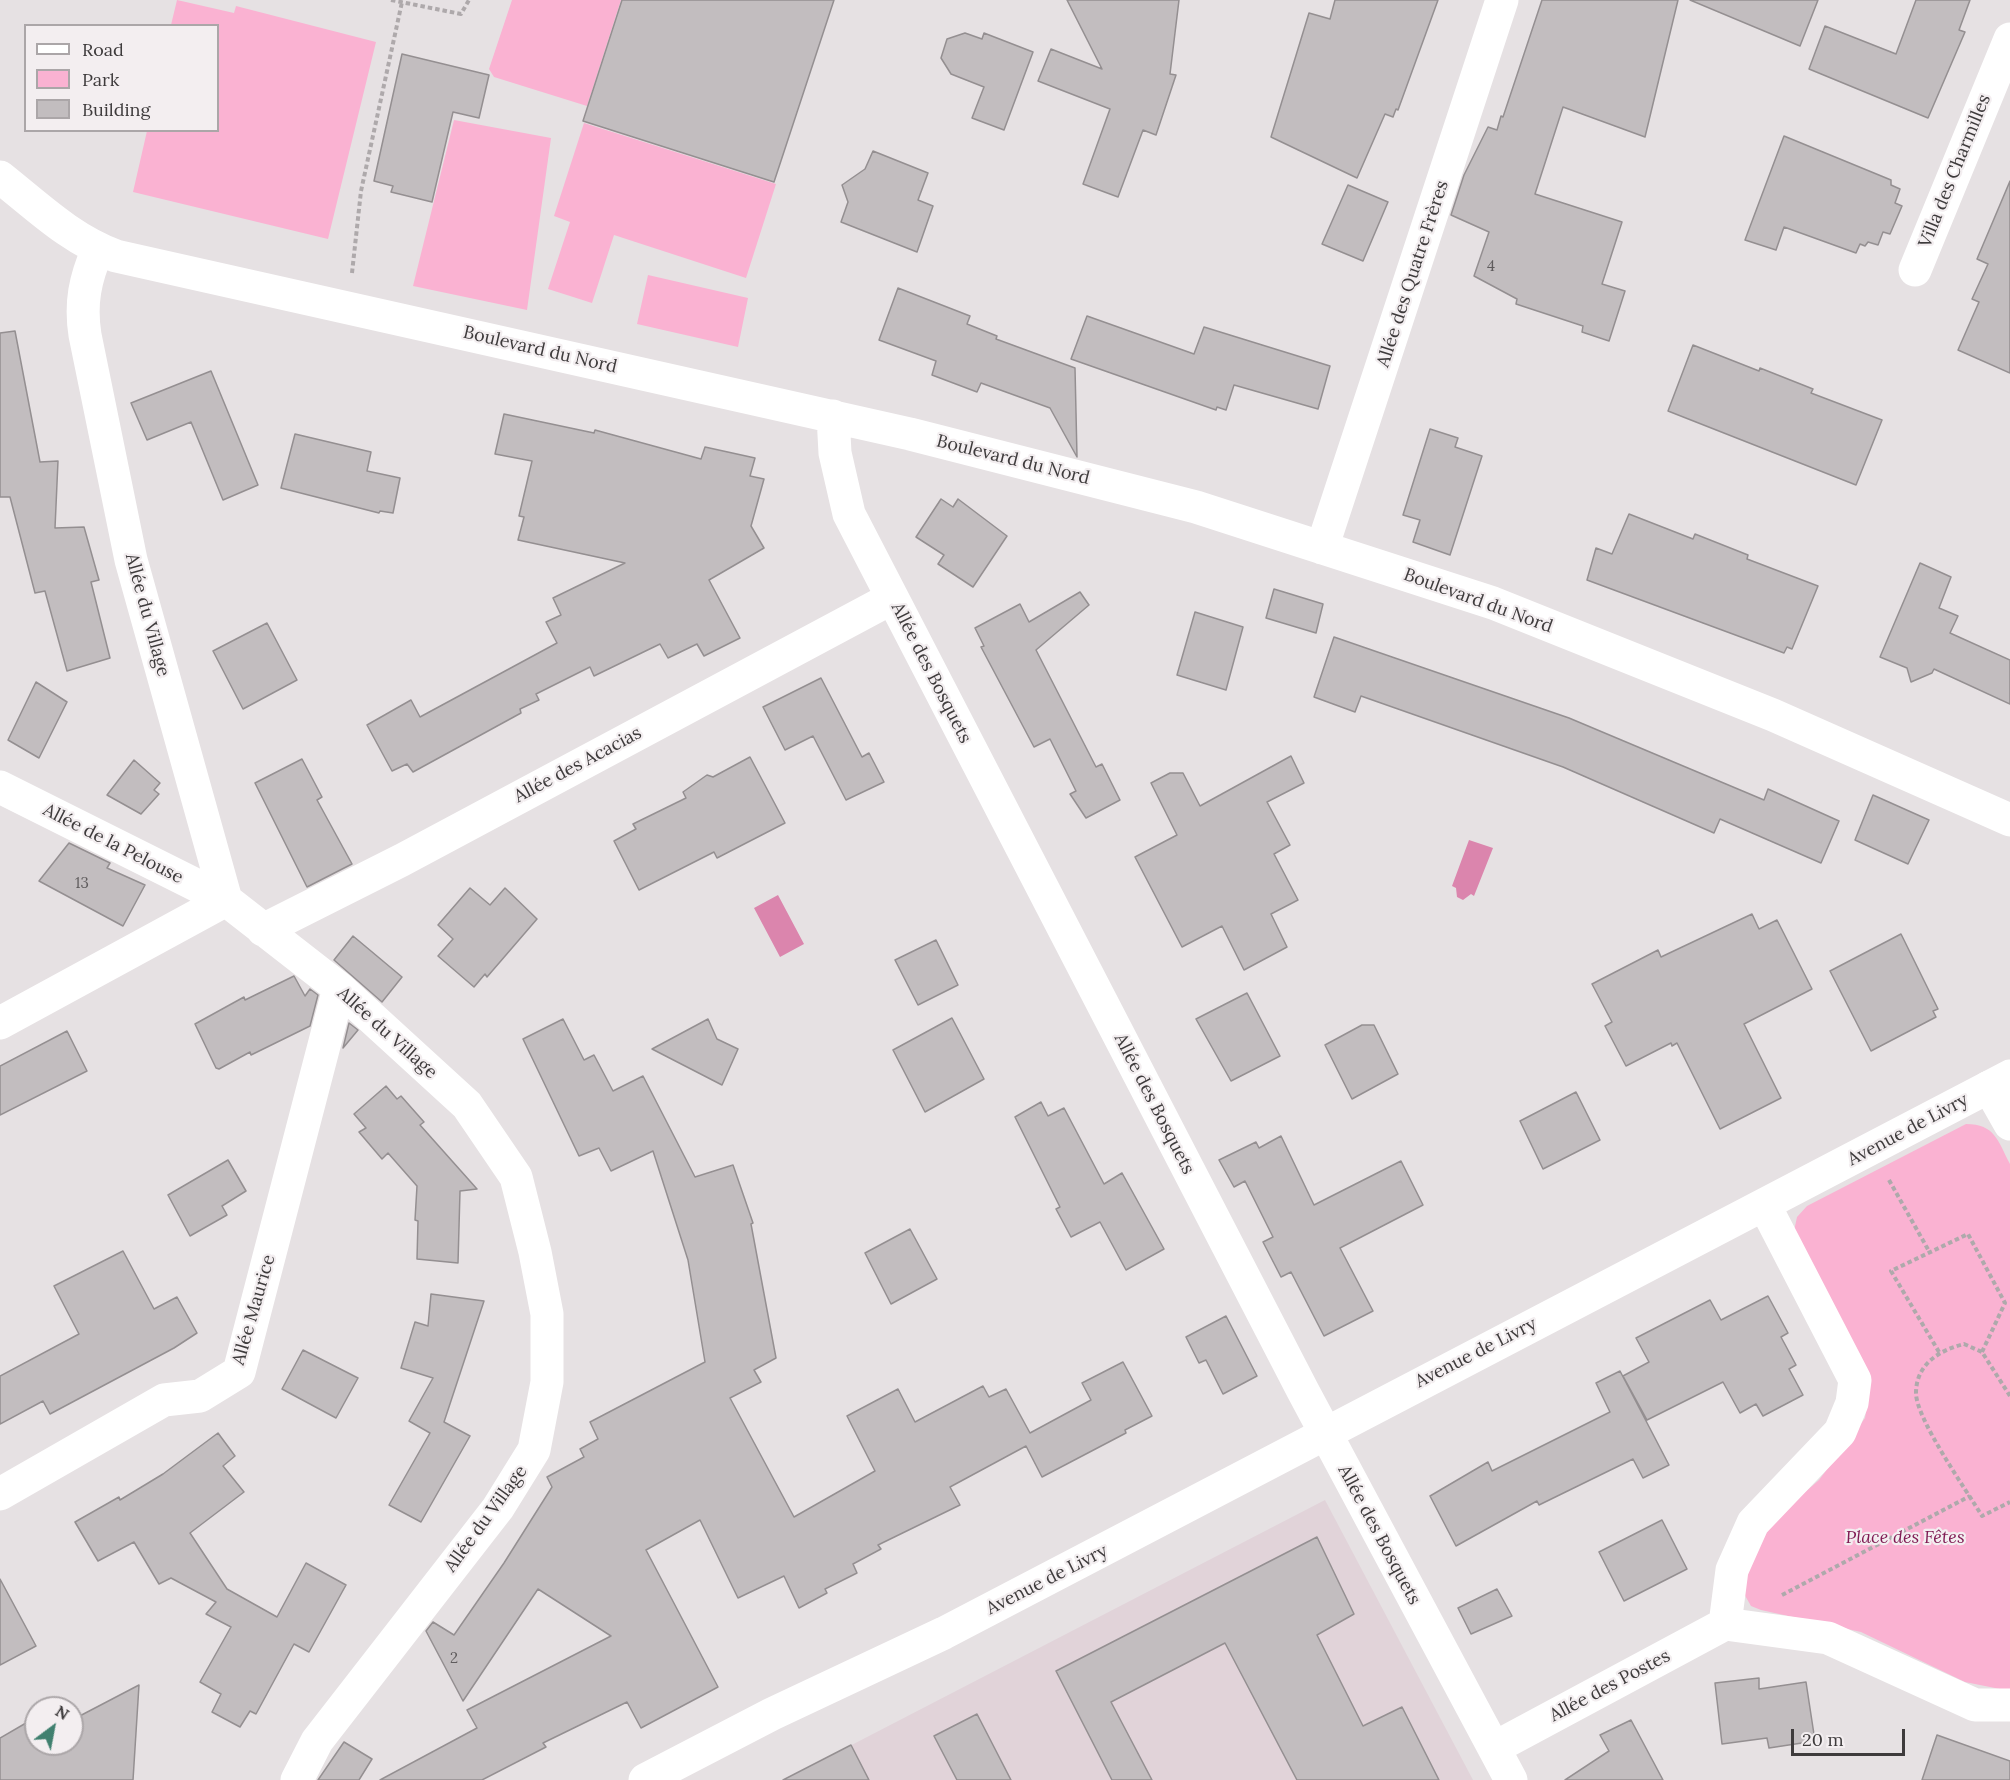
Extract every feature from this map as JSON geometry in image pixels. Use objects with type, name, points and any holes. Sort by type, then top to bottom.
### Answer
[{"type":"street","name":"Allée des Quatre Frères","points":[[1322,548],[1503,0]]},
{"type":"street","name":"Villa des Charmilles","points":[[1915,270],[2010,39]]},
{"type":"street","name":"Boulevard du Nord","points":[[0,177],[62,228],[98,249],[135,261],[833,416],[1005,457],[1196,507],[1503,608],[1773,715],[2010,820]]},
{"type":"street","name":"Allée du Village","points":[[98,249],[86,276],[82,301],[85,335],[131,560],[226,900],[339,988],[466,1105],[516,1177],[535,1252],[547,1314],[547,1382],[534,1450],[498,1508],[317,1741],[297,1780]]},
{"type":"street","name":"Allée des Bosquets","points":[[833,416],[835,453],[849,514],[1325,1434],[1511,1780]]},
{"type":"street","name":"Allée des Acacias","points":[[263,930],[412,854],[892,598]]},
{"type":"street","name":"Allée de la Pelouse","points":[[0,787],[226,900]]},
{"type":"street","points":[[0,1023],[226,900]]},
{"type":"street","name":"Allée Maurice","points":[[0,1494],[164,1400],[200,1396],[239,1372],[339,988]]},
{"type":"street","points":[[2000,1082],[2010,1124]]},
{"type":"street","name":"Avenue de Livry","points":[[645,1780],[772,1714],[944,1633],[2000,1082]]},
{"type":"street","points":[[1765,1206],[1856,1380],[1852,1403],[1840,1432],[1753,1523],[1732,1570],[1725,1624],[1828,1638],[1975,1705],[2010,1705]]},
{"type":"street","name":"Allée des Postes","points":[[1494,1748],[1725,1624]]},
{"type":"street","name":"Avenue de Livry","points":[[694,1780],[781,1734],[944,1633]]},
{"type":"path","points":[[391,0],[461,14],[469,0]]},
{"type":"path","points":[[344,306],[352,272],[361,191],[402,2]]},
{"type":"path","points":[[1871,1150],[1930,1252]]},
{"type":"path","points":[[1939,1352],[1891,1271],[1968,1234],[2005,1303],[1982,1352]]},
{"type":"path","points":[[2010,1396],[1982,1352],[1964,1344],[1939,1352],[1919,1376],[1916,1393],[1922,1414],[1982,1516],[2010,1502]]},
{"type":"path","points":[[1776,1598],[1970,1496]]},
{"type":"shaded area","points":[[1469,840],[1493,848],[1474,896],[1471,894],[1463,900],[1457,897],[1456,888],[1452,886]]},
{"type":"shaded area","points":[[778,895],[804,944],[780,957],[754,908]]},
{"type":"shaded area","points":[[1325,1500],[1473,1780],[784,1780]]},
{"type":"green space","points":[[177,0],[234,13],[236,6],[376,42],[328,239],[133,192],[147,132],[219,132],[219,24],[171,24]]},
{"type":"green space","points":[[512,0],[621,0],[587,106],[494,77],[489,69]]},
{"type":"green space","points":[[454,120],[551,138],[527,310],[413,286]]},
{"type":"green space","points":[[584,123],[776,184],[746,278],[614,235],[592,303],[548,289],[570,222],[554,216]]},
{"type":"green space","points":[[648,275],[748,298],[738,347],[637,324]]},
{"type":"green space","name":"Place des Fêtes","points":[[1966,1124],[1983,1127],[1990,1131],[2010,1164],[2010,1691],[1965,1682],[1861,1632],[1761,1610],[1751,1606],[1743,1592],[1743,1579],[1773,1520],[1819,1480],[1865,1418],[1868,1399],[1794,1231],[1797,1217],[1807,1206]]},
{"type":"building","points":[[622,0],[834,0],[774,182],[583,121]]},
{"type":"building","points":[[1067,0],[1179,0],[1170,74],[1176,75],[1156,135],[1143,130],[1118,197],[1083,184],[1110,109],[1038,81],[1051,49],[1102,69]]},
{"type":"building","points":[[1335,0],[1438,0],[1398,110],[1396,109],[1393,117],[1385,114],[1357,178],[1271,137],[1309,13],[1330,19]]},
{"type":"building","points":[[1542,0],[1678,0],[1645,137],[1563,107],[1535,194],[1622,222],[1602,284],[1625,291],[1609,341],[1582,332],[1583,326],[1516,304],[1517,299],[1474,276],[1489,232],[1451,215],[1464,175],[1488,127],[1497,130],[1501,116],[1503,117]]},
{"type":"building","points":[[1690,0],[1818,0],[1800,46]]},
{"type":"building","points":[[1916,0],[1970,0],[1959,30],[1965,32],[1928,118],[1809,69],[1825,26],[1896,54]]},
{"type":"building","points":[[965,33],[982,39],[984,33],[1033,52],[1004,130],[972,118],[984,87],[951,74],[941,58],[947,39]]},
{"type":"building","points":[[402,54],[489,75],[479,118],[453,112],[432,202],[391,192],[393,186],[374,181]]},
{"type":"building","points":[[1784,136],[1891,180],[1891,185],[1900,189],[1895,203],[1902,206],[1890,234],[1883,232],[1878,245],[1868,242],[1865,246],[1860,244],[1856,253],[1784,227],[1776,250],[1745,240]]},
{"type":"building","points":[[873,151],[928,173],[918,200],[933,206],[917,252],[841,222],[848,202],[842,185],[865,169]]},
{"type":"building","points":[[2010,181],[2010,373],[1958,350],[1979,302],[1972,299],[1988,264],[1977,259]]},
{"type":"building","points":[[1348,185],[1388,202],[1363,261],[1322,244]]},
{"type":"building","points":[[898,288],[970,316],[967,324],[997,336],[996,339],[1075,368],[1077,457],[1050,408],[981,383],[977,392],[932,375],[936,361],[879,340]]},
{"type":"building","points":[[1087,316],[1194,354],[1204,327],[1330,366],[1318,409],[1234,385],[1226,410],[1217,407],[1216,410],[1071,359]]},
{"type":"building","points":[[15,331],[40,462],[58,461],[55,528],[84,527],[99,580],[91,582],[110,658],[67,671],[45,591],[35,593],[10,497],[0,497],[0,333]]},
{"type":"building","points":[[1693,345],[1813,389],[1811,393],[1882,420],[1856,485],[1668,411]]},
{"type":"building","points":[[211,371],[258,485],[223,500],[191,422],[147,440],[131,403]]},
{"type":"building","points":[[504,414],[594,433],[595,430],[701,459],[705,447],[755,458],[750,476],[764,479],[751,526],[764,548],[709,580],[740,638],[704,656],[697,644],[668,658],[660,644],[594,676],[590,667],[536,694],[539,700],[520,709],[521,713],[413,772],[407,764],[392,771],[367,725],[411,700],[420,717],[557,643],[546,622],[561,615],[553,598],[625,563],[518,540],[524,517],[519,516],[532,461],[495,454]]},
{"type":"building","points":[[1430,429],[1458,438],[1455,447],[1482,456],[1450,555],[1413,542],[1420,520],[1403,515]]},
{"type":"building","points":[[295,434],[371,452],[367,471],[400,478],[393,513],[380,511],[379,513],[281,488]]},
{"type":"building","points":[[941,499],[953,507],[958,499],[1007,536],[973,587],[938,564],[944,555],[916,537]]},
{"type":"building","points":[[1629,514],[1693,539],[1695,534],[1748,555],[1747,559],[1818,586],[1792,649],[1787,647],[1784,653],[1587,580],[1596,548],[1612,554]]},
{"type":"building","points":[[1920,563],[1951,577],[1939,608],[1958,616],[1950,633],[2010,660],[2010,704],[1934,669],[1932,673],[1911,682],[1907,668],[1880,657]]},
{"type":"building","points":[[1274,589],[1323,604],[1316,633],[1266,618]]},
{"type":"building","points":[[1080,592],[1089,605],[1036,650],[1096,767],[1102,764],[1120,800],[1086,818],[1070,794],[1076,791],[1050,739],[1034,747],[981,647],[984,646],[975,628],[1020,604],[1029,622]]},
{"type":"building","points":[[1195,612],[1243,627],[1226,690],[1177,675]]},
{"type":"building","points":[[267,623],[297,680],[243,709],[213,651]]},
{"type":"building","points":[[1334,637],[1569,718],[1764,800],[1768,789],[1839,821],[1821,863],[1720,819],[1714,833],[1563,767],[1361,696],[1355,712],[1314,697]]},
{"type":"building","points":[[821,678],[862,757],[869,753],[884,782],[846,800],[813,736],[785,750],[763,707]]},
{"type":"building","points":[[36,682],[67,702],[39,758],[8,740]]},
{"type":"building","points":[[1291,756],[1304,783],[1267,802],[1290,845],[1274,854],[1298,900],[1271,914],[1287,947],[1244,970],[1222,926],[1182,947],[1135,857],[1177,835],[1151,783],[1170,773],[1183,773],[1200,806]]},
{"type":"building","points":[[750,757],[785,823],[717,858],[714,852],[639,890],[614,841],[636,829],[633,824],[686,798],[683,792],[707,775],[713,777]]},
{"type":"building","points":[[302,759],[322,797],[317,800],[352,864],[307,887],[255,783]]},
{"type":"building","points":[[134,760],[160,783],[154,790],[159,794],[141,814],[107,795]]},
{"type":"building","points":[[1873,795],[1929,820],[1908,864],[1855,840]]},
{"type":"building","points":[[69,843],[110,863],[107,868],[145,885],[123,926],[39,881]]},
{"type":"building","points":[[470,888],[490,905],[505,888],[537,919],[487,977],[485,974],[474,987],[438,956],[453,939],[438,925]]},
{"type":"building","points":[[1752,914],[1759,929],[1777,920],[1812,989],[1744,1024],[1781,1098],[1720,1129],[1677,1043],[1672,1046],[1671,1043],[1626,1066],[1605,1026],[1612,1022],[1592,984],[1658,950],[1661,957]]},
{"type":"building","points":[[1901,934],[1938,1009],[1933,1011],[1936,1017],[1871,1051],[1830,971]]},
{"type":"building","points":[[353,936],[402,977],[382,1002],[334,960]]},
{"type":"building","points":[[936,940],[958,985],[918,1005],[895,960]]},
{"type":"building","points":[[294,976],[305,996],[310,989],[318,995],[310,1026],[251,1055],[250,1052],[219,1069],[216,1068],[195,1024],[244,997],[245,1000]]},
{"type":"building","points":[[1247,993],[1280,1056],[1231,1081],[1196,1019]]},
{"type":"building","points":[[952,1018],[984,1079],[925,1112],[893,1050]]},
{"type":"building","points":[[563,1019],[584,1060],[594,1055],[613,1091],[643,1076],[695,1177],[733,1165],[753,1223],[751,1224],[776,1358],[754,1370],[761,1382],[730,1398],[794,1517],[875,1471],[847,1416],[898,1389],[915,1422],[983,1386],[989,1397],[1006,1389],[1030,1433],[1091,1400],[1082,1383],[1123,1362],[1152,1416],[1125,1430],[1126,1433],[1042,1477],[1026,1446],[950,1487],[960,1505],[878,1545],[881,1549],[853,1564],[857,1573],[825,1589],[827,1593],[799,1608],[784,1576],[738,1598],[700,1520],[646,1550],[718,1687],[641,1728],[627,1702],[543,1743],[546,1747],[482,1780],[380,1780],[477,1728],[467,1710],[611,1636],[538,1589],[463,1701],[426,1631],[433,1622],[454,1635],[504,1563],[552,1487],[547,1477],[584,1457],[580,1449],[598,1439],[590,1422],[705,1362],[688,1260],[653,1151],[611,1171],[599,1148],[579,1156],[523,1039]]},
{"type":"building","points":[[708,1019],[717,1039],[738,1049],[722,1085],[652,1049]]},
{"type":"building","points":[[349,1023],[358,1030],[343,1048]]},
{"type":"building","points":[[1362,1025],[1374,1025],[1398,1074],[1352,1099],[1325,1045]]},
{"type":"building","points":[[67,1031],[87,1071],[0,1115],[0,1066]]},
{"type":"building","points":[[386,1086],[397,1099],[401,1096],[424,1122],[420,1125],[477,1189],[460,1191],[458,1263],[417,1259],[418,1221],[415,1220],[417,1186],[388,1153],[382,1159],[359,1132],[366,1128],[354,1114]]},
{"type":"building","points":[[1576,1092],[1600,1140],[1543,1169],[1520,1121]]},
{"type":"building","points":[[1041,1102],[1048,1116],[1064,1108],[1104,1184],[1122,1173],[1164,1249],[1126,1270],[1100,1222],[1071,1237],[1056,1209],[1060,1207],[1015,1117]]},
{"type":"building","points":[[1281,1136],[1314,1205],[1401,1161],[1423,1205],[1340,1248],[1373,1311],[1324,1336],[1291,1272],[1281,1277],[1263,1242],[1273,1237],[1245,1181],[1234,1187],[1219,1160],[1256,1142],[1259,1148]]},
{"type":"building","points":[[228,1160],[246,1191],[222,1206],[227,1215],[190,1236],[168,1195]]},
{"type":"building","points":[[910,1229],[937,1279],[891,1304],[865,1253]]},
{"type":"building","points":[[123,1251],[154,1309],[177,1297],[197,1333],[174,1348],[50,1414],[43,1401],[0,1424],[0,1376],[79,1334],[54,1286]]},
{"type":"building","points":[[431,1294],[484,1301],[444,1422],[470,1436],[421,1522],[389,1505],[430,1433],[409,1421],[433,1378],[401,1368],[415,1322],[428,1326]]},
{"type":"building","points":[[1768,1296],[1788,1333],[1781,1337],[1796,1365],[1789,1369],[1803,1395],[1763,1416],[1756,1404],[1740,1413],[1723,1382],[1647,1420],[1623,1376],[1649,1362],[1636,1338],[1710,1300],[1721,1320]]},
{"type":"building","points":[[1226,1316],[1257,1376],[1223,1394],[1206,1360],[1199,1363],[1186,1337]]},
{"type":"building","points":[[303,1350],[358,1378],[336,1418],[282,1389]]},
{"type":"building","points":[[1620,1371],[1669,1465],[1643,1478],[1633,1459],[1539,1505],[1537,1501],[1456,1546],[1430,1496],[1488,1462],[1492,1471],[1610,1412],[1596,1383]]},
{"type":"building","points":[[218,1433],[235,1456],[223,1466],[244,1492],[190,1533],[227,1589],[277,1617],[306,1563],[346,1585],[309,1652],[294,1644],[256,1714],[250,1711],[240,1727],[212,1712],[221,1694],[200,1682],[231,1627],[206,1614],[216,1602],[171,1578],[159,1584],[134,1542],[98,1561],[75,1522],[119,1497],[120,1500],[163,1474]]},
{"type":"building","points":[[1662,1520],[1687,1569],[1624,1601],[1599,1552]]},
{"type":"building","points":[[1317,1537],[1354,1614],[1317,1635],[1363,1726],[1402,1707],[1439,1780],[1297,1780],[1225,1643],[1111,1702],[1152,1780],[1112,1780],[1056,1671]]},
{"type":"building","points":[[0,1579],[36,1646],[0,1665]]},
{"type":"building","points":[[1497,1589],[1512,1616],[1471,1634],[1458,1608]]},
{"type":"building","points":[[1759,1678],[1759,1689],[1806,1682],[1815,1741],[1769,1748],[1767,1738],[1722,1744],[1715,1683]]},
{"type":"building","points":[[139,1685],[133,1780],[0,1780],[0,1738],[24,1724],[24,1756],[84,1756],[84,1714]]},
{"type":"building","points":[[977,1714],[1011,1780],[957,1780],[934,1736]]},
{"type":"building","points":[[1631,1720],[1663,1780],[1565,1780],[1609,1751],[1600,1735]]},
{"type":"building","points":[[1937,1735],[2010,1761],[2010,1780],[1922,1780]]},
{"type":"building","points":[[344,1742],[372,1759],[359,1780],[318,1780]]},
{"type":"building","points":[[851,1745],[869,1780],[783,1780]]}]
